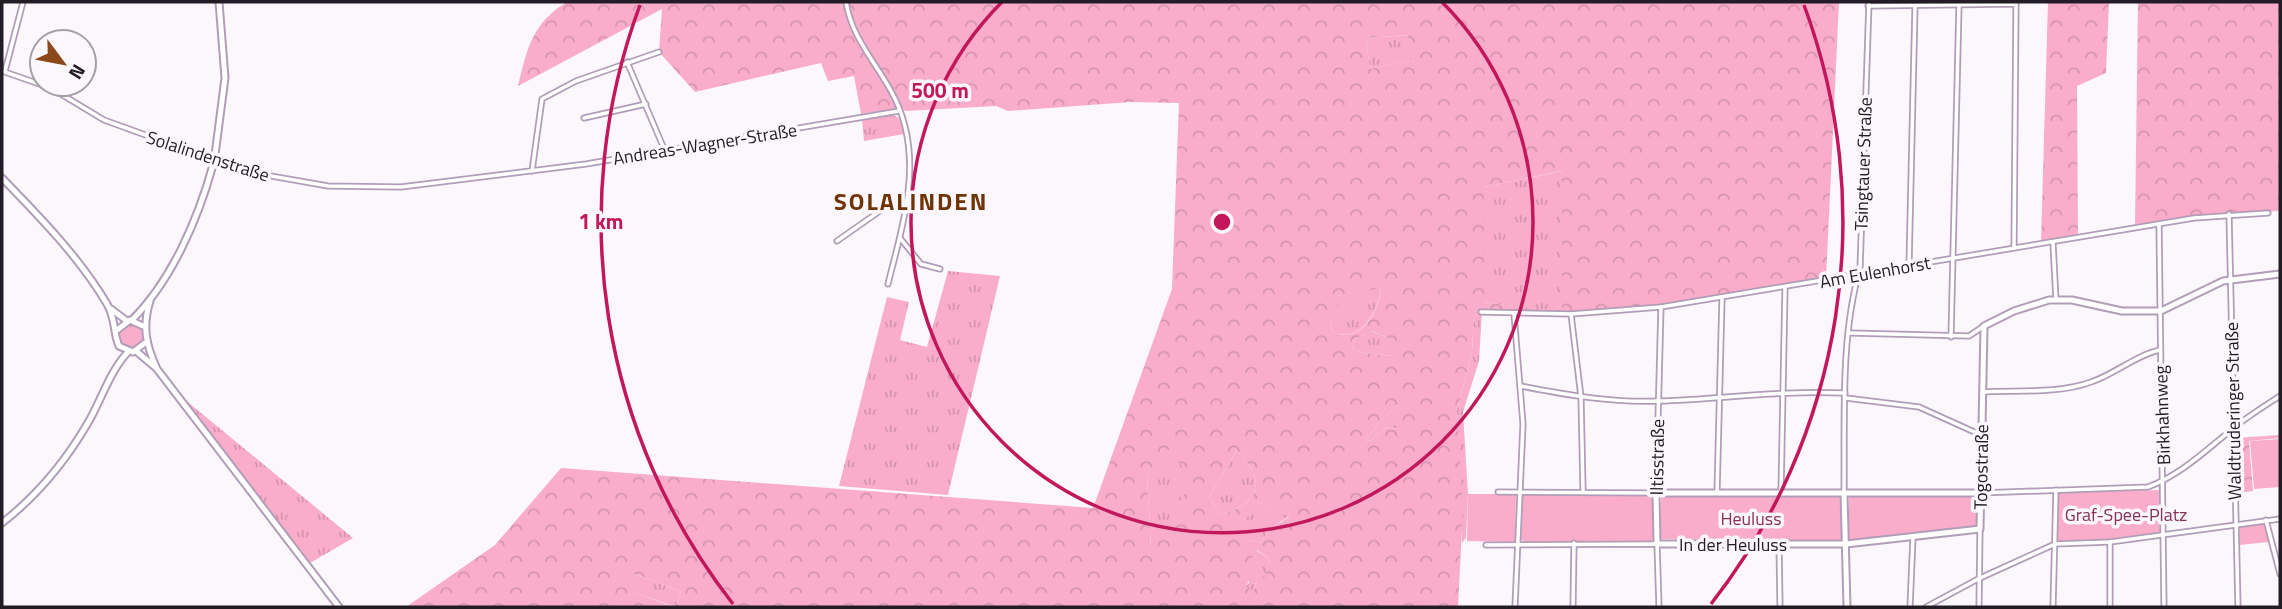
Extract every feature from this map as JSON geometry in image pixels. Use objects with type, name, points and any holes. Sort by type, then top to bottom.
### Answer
[{"type":"street","points":[[3,71],[23,2]]},
{"type":"street","points":[[157,369],[145,343],[144,327],[150,301],[189,229],[215,155],[225,78],[219,2]]},
{"type":"street","points":[[846,2],[858,42],[885,81],[899,111],[910,157],[907,202],[888,284]]},
{"type":"street","points":[[1869,4],[1915,7],[2016,5],[2014,247]]},
{"type":"street","name":"Tsingtauer Straße","points":[[1844,493],[1845,396],[1853,293],[1859,273],[1869,4]]},
{"type":"street","points":[[1951,337],[1959,5]]},
{"type":"street","points":[[1909,265],[1915,7]]},
{"type":"street","points":[[532,171],[542,99],[576,81],[659,52]]},
{"type":"street","points":[[627,61],[665,151]]},
{"type":"street","name":"Solalindenstraße","points":[[3,71],[51,88],[94,115],[128,130],[270,178],[328,186],[384,189],[510,173]]},
{"type":"street","points":[[584,118],[646,104]]},
{"type":"street","name":"Andreas-Wagner-Straße","points":[[510,173],[665,151],[899,111]]},
{"type":"street","points":[[2,178],[61,243],[109,307],[117,330],[116,340],[121,348],[128,352],[136,351],[145,343]]},
{"type":"street","points":[[837,241],[887,206],[907,202]]},
{"type":"street","name":"Am Eulenhorst","points":[[1481,312],[1571,314],[1661,307],[1785,289],[1859,273],[2053,243],[2159,223],[2229,214],[2268,213]]},
{"type":"street","name":"Waldtruderinger Straße","points":[[2229,214],[2238,607]]},
{"type":"street","name":"Birkhahnweg","points":[[2159,223],[2164,607]]},
{"type":"street","points":[[900,238],[921,264],[940,269]]},
{"type":"street","points":[[2053,243],[2056,300]]},
{"type":"street","points":[[1850,333],[1969,336],[2020,309],[2056,300],[2072,300],[2122,311],[2161,311],[2231,279],[2280,275]]},
{"type":"street","points":[[1781,491],[1785,289]]},
{"type":"street","points":[[1717,494],[1722,299]]},
{"type":"street","points":[[117,330],[150,301]]},
{"type":"street","points":[[109,307],[144,327]]},
{"type":"street","name":"Iltisstraße","points":[[1659,607],[1656,493],[1661,307]]},
{"type":"street","points":[[1514,314],[1521,386],[1515,607]]},
{"type":"street","points":[[1571,314],[1581,397],[1583,491]]},
{"type":"street","name":"Togostraße","points":[[1979,607],[1984,326]]},
{"type":"street","points":[[2,523],[34,495],[64,460],[89,421],[118,363],[121,348]]},
{"type":"street","points":[[1983,391],[2081,386],[2108,375],[2147,353],[2160,350]]},
{"type":"street","points":[[136,351],[157,369],[339,607]]},
{"type":"street","points":[[118,363],[128,352]]},
{"type":"street","points":[[1521,386],[1581,397],[1657,401],[1781,393],[1845,396],[1919,407],[1981,435]]},
{"type":"street","points":[[1498,492],[1980,493],[2148,487],[2164,481],[2197,459],[2232,429],[2280,396]]},
{"type":"street","points":[[2053,607],[2056,490]]},
{"type":"street","points":[[1844,493],[1847,607]]},
{"type":"street","points":[[1926,607],[1978,579],[2055,544],[2110,542],[2280,519]]},
{"type":"street","points":[[2266,520],[2280,574]]},
{"type":"street","name":"In der Heuluss","points":[[1486,545],[1846,544],[1980,529]]},
{"type":"street","points":[[1910,607],[1913,537]]},
{"type":"street","points":[[2110,542],[2110,607]]},
{"type":"street","points":[[1573,607],[1574,543]]},
{"type":"street","points":[[1780,544],[1780,607]]},
{"type":"green space","points":[[567,2],[1839,2],[1826,279],[1658,306],[1562,312],[1562,171],[1484,187],[1484,302],[1547,310],[1482,311],[1474,316],[1472,352],[1457,410],[1463,508],[1458,607],[676,607],[681,591],[634,574],[630,591],[674,607],[406,607],[495,545],[561,468],[1093,508],[1172,289],[1179,103],[1130,102],[1008,111],[996,106],[905,111],[903,108],[861,114],[854,76],[828,81],[821,63],[695,92],[659,52],[662,9],[518,86],[533,38],[538,28]],"holes":[[[1407,35],[1416,59],[1370,69],[1366,38]],[[1381,288],[1377,306],[1359,330],[1342,335],[1332,331],[1330,321],[1337,314],[1337,296]],[[1372,331],[1399,343],[1395,356],[1363,353],[1352,349],[1354,339]],[[1398,405],[1403,409],[1399,417],[1401,426],[1396,429],[1386,427],[1372,440],[1366,441],[1379,422]],[[1169,449],[1192,480],[1155,546],[1151,547],[1147,475]],[[1236,451],[1251,468],[1256,485],[1245,504],[1221,515],[1209,497]],[[1259,502],[1289,517],[1270,529],[1260,543],[1240,538],[1245,518],[1254,514]],[[1257,550],[1270,559],[1265,576],[1258,577],[1254,590],[1246,587],[1250,578],[1247,564]]]},
{"type":"green space","points":[[2048,2],[2109,2],[2106,73],[2077,86],[2078,235],[2041,241]]},
{"type":"green space","points":[[2138,2],[2280,2],[2280,211],[2228,213],[2135,225]]},
{"type":"green space","points":[[1407,35],[1417,59],[1370,69],[1366,38]]},
{"type":"green space","points":[[893,115],[899,118],[904,134],[864,141],[862,119]]},
{"type":"green space","points":[[1563,171],[1562,312],[1484,302],[1484,187]]},
{"type":"green space","points":[[948,271],[1000,276],[948,495],[839,486],[887,297],[909,302],[900,340],[927,347]]},
{"type":"green space","points":[[1381,287],[1372,315],[1359,330],[1342,335],[1332,331],[1330,321],[1337,307],[1337,296]]},
{"type":"green space","points":[[1482,311],[1479,361],[1463,412],[1468,494],[1466,538],[1462,543],[1457,410],[1472,352],[1474,316]]},
{"type":"green space","points":[[131,324],[140,327],[143,336],[140,345],[131,348],[122,345],[119,336],[122,327]]},
{"type":"green space","points":[[1371,331],[1400,343],[1395,356],[1363,353],[1352,349],[1354,339]]},
{"type":"green space","points":[[178,394],[353,538],[310,563]]},
{"type":"green space","points":[[1398,405],[1403,409],[1401,426],[1397,429],[1386,427],[1372,440],[1366,441],[1379,422]]},
{"type":"green space","points":[[2280,435],[2280,438],[2249,441],[2253,491],[2238,493],[2235,438]]},
{"type":"green space","points":[[2280,439],[2280,487],[2254,489],[2250,441]]},
{"type":"green space","points":[[1169,448],[1193,480],[1155,547],[1151,547],[1147,475]]},
{"type":"green space","points":[[1236,451],[1251,468],[1256,485],[1245,504],[1221,515],[1209,497]]},
{"type":"green space","name":"Graf-Spee-Platz","points":[[2160,490],[2160,532],[2109,539],[2057,541],[2059,492]]},
{"type":"green space","points":[[1525,493],[1652,496],[1654,539],[1649,542],[1524,542],[1521,540],[1522,496]]},
{"type":"green space","points":[[1468,494],[1516,494],[1515,542],[1467,541]]},
{"type":"green space","points":[[1849,494],[1977,495],[1977,526],[1849,541]]},
{"type":"green space","name":"Heuluss","points":[[1842,496],[1841,542],[1660,539],[1661,497]]},
{"type":"green space","points":[[1259,502],[1289,516],[1270,529],[1260,543],[1239,538],[1245,518]]},
{"type":"green space","points":[[2264,524],[2269,542],[2239,545],[2240,526]]},
{"type":"green space","points":[[1256,550],[1270,559],[1265,577],[1256,582],[1254,591],[1245,587],[1249,583],[1246,564]]},
{"type":"green space","points":[[634,574],[681,591],[676,607],[629,591]]},
{"type":"district","name":"SOLALINDEN","points":[[911,201]]}]
